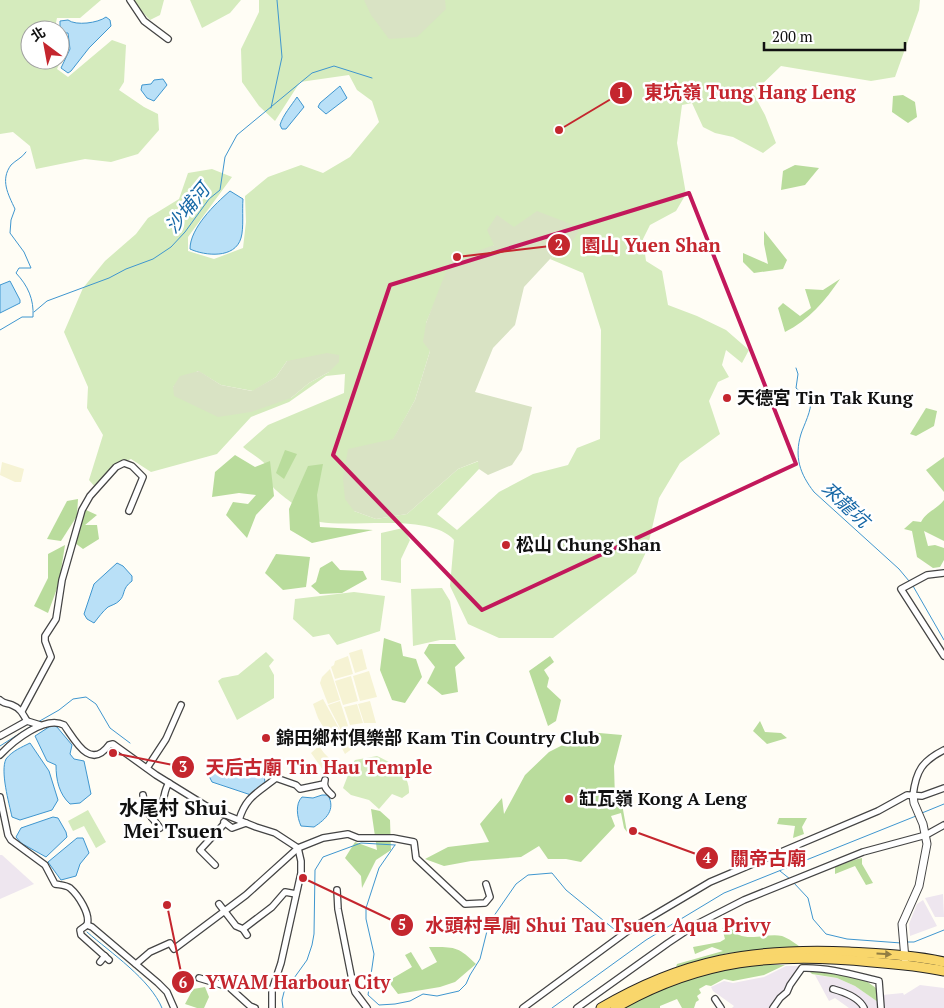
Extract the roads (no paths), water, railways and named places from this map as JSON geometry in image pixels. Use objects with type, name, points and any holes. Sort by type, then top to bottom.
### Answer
[{"type":"main road","points":[[601,1008],[637,988],[677,971],[739,955],[787,951],[905,955],[944,962]]},
{"type":"main road","points":[[615,1008],[639,994],[671,981],[706,969],[741,962],[778,958],[844,959],[905,955],[944,971]]},
{"type":"street","points":[[130,0],[144,20],[168,40]]},
{"type":"street","points":[[22,711],[51,657],[45,636],[56,619],[62,580],[82,510],[90,496],[116,467],[124,463],[132,466],[143,478],[128,512]]},
{"type":"street","points":[[944,573],[927,575],[901,589],[944,656]]},
{"type":"street","points":[[0,700],[22,711],[29,722]]},
{"type":"street","points":[[147,768],[166,739],[181,705]]},
{"type":"street","points":[[0,755],[11,744],[40,725],[55,721],[59,722],[64,725],[84,751],[99,755],[111,744],[211,809],[275,832],[298,848],[301,866],[281,963],[272,990],[272,1008]]},
{"type":"street","points":[[0,736],[29,722],[40,725]]},
{"type":"street","points":[[905,955],[902,924],[919,886],[927,844],[926,834],[914,799],[917,774],[921,766],[944,750]]},
{"type":"street","points":[[239,820],[242,809],[248,800],[276,778],[296,785],[300,789],[325,782],[326,790],[332,795]]},
{"type":"street","points":[[152,818],[160,810],[164,798],[164,789],[169,783]]},
{"type":"street","points":[[914,799],[944,788]]},
{"type":"street","points":[[143,795],[146,810],[160,828]]},
{"type":"street","points":[[523,1008],[629,930],[710,882],[878,811],[907,795],[914,799]]},
{"type":"street","points":[[0,797],[8,835],[42,862],[54,884],[68,886],[80,901],[89,921],[80,930],[81,935],[107,958],[100,962]]},
{"type":"street","points":[[215,865],[200,850],[224,822],[232,828],[246,823]]},
{"type":"street","points":[[577,1008],[634,972],[668,943],[695,926],[744,900],[863,852],[926,834],[944,825]]},
{"type":"street","points":[[136,964],[150,952],[170,943],[174,949],[246,895],[298,848],[324,838],[348,834],[358,838],[393,838],[414,842],[416,858],[465,904],[486,903],[490,897],[486,884]]},
{"type":"street","points":[[337,890],[338,908],[353,984],[355,992],[364,1007]]},
{"type":"street","points":[[243,929],[272,907],[285,892],[296,894]]},
{"type":"street","points":[[219,904],[236,926],[243,929],[247,935]]},
{"type":"street","points":[[87,925],[92,927],[167,992],[174,1008]]},
{"type":"street","points":[[773,1008],[787,992],[802,968],[828,970],[880,981],[881,1008]]},
{"type":"street","points":[[199,978],[229,987],[250,1006],[255,1008]]},
{"type":"street","points":[[833,989],[862,1003],[864,1008]]},
{"type":"street","points":[[715,999],[721,1008]]},
{"type":"water","points":[[106,17],[110,20],[111,26],[68,73],[64,70],[70,70],[70,21],[87,23]]},
{"type":"water","points":[[163,79],[167,85],[154,101],[147,98],[141,90],[142,85],[151,84],[154,80]]},
{"type":"water","points":[[340,86],[347,98],[326,114],[318,107],[320,103]]},
{"type":"water","points":[[297,97],[304,107],[286,129],[282,129],[281,121]]},
{"type":"water","points":[[230,191],[243,199],[242,234],[238,245],[233,250],[219,254],[203,253],[190,249],[194,233],[204,217]]},
{"type":"water","points":[[10,281],[20,303],[0,313],[0,285]]},
{"type":"water","points":[[117,563],[123,566],[132,576],[132,581],[126,587],[121,599],[108,607],[94,623],[87,619],[84,614],[94,584]]},
{"type":"water","points":[[52,725],[57,727],[72,745],[70,754],[74,759],[84,761],[91,794],[80,803],[70,804],[63,796],[58,781],[56,765],[47,761],[35,736]]},
{"type":"water","points":[[30,743],[49,771],[58,800],[52,810],[20,820],[12,817],[4,764],[6,759],[17,749]]},
{"type":"water","points":[[229,759],[264,774],[265,783],[251,795],[212,782],[208,774]]},
{"type":"water","points":[[328,795],[330,800],[331,805],[328,814],[314,827],[301,826],[297,811],[298,803],[302,797],[313,798]]},
{"type":"water","points":[[53,817],[58,818],[67,837],[46,857],[21,843],[16,837],[21,828]]},
{"type":"water","points":[[77,838],[83,838],[89,853],[80,864],[76,876],[61,880],[48,862]]},
{"type":"waterway","points":[[271,108],[282,57],[277,0]]},
{"type":"waterway","name":"沙埔河","points":[[34,312],[47,301],[153,259],[171,247],[185,232],[209,199],[220,190],[225,157],[237,135],[312,73],[334,66],[372,78]]},
{"type":"waterway","points":[[0,330],[22,317],[33,317],[29,293],[16,273],[19,268],[31,268],[24,252],[10,233],[11,220],[15,209],[6,187],[6,176],[11,165],[26,152]]},
{"type":"waterway","name":"來龍坑","points":[[796,368],[798,374],[796,388],[809,399],[811,404],[798,450],[798,458],[805,479],[814,492],[899,569],[909,581]]},
{"type":"waterway","name":"來龍坑","points":[[913,586],[944,640]]},
{"type":"waterway","points":[[38,722],[59,710],[73,699],[86,697],[96,704],[110,728],[130,743]]},
{"type":"waterway","points":[[0,746],[33,725]]},
{"type":"waterway","points":[[922,813],[944,804]]},
{"type":"waterway","points":[[552,1008],[646,940],[724,893],[916,816]]},
{"type":"waterway","points":[[283,1008],[284,992],[307,960],[312,945],[314,934],[315,870],[323,857],[361,843],[395,845]]},
{"type":"waterway","points":[[395,845],[379,868],[366,908],[366,919],[374,954],[368,995],[379,1005],[410,1001],[423,994],[437,996],[459,991],[466,984],[480,959],[489,923],[516,884],[528,875],[552,873],[566,890],[620,934]]},
{"type":"waterway","points":[[780,871],[790,879]]},
{"type":"waterway","points":[[793,882],[808,898],[813,919],[826,934],[847,939],[901,943]]},
{"type":"waterway","points":[[907,942],[914,942],[944,930]]},
{"type":"waterway","points":[[87,932],[149,987],[162,1008]]},
{"type":"place","name":"東坑嶺 Tung Hang Leng","points":[[559,130]]},
{"type":"place","name":"園山 Yuen Shan","points":[[457,257]]},
{"type":"place","name":"天德宮 Tin Tak Kung","points":[[727,398]]},
{"type":"place","name":"松山 Chung Shan","points":[[506,545]]},
{"type":"place","name":"錦田鄉村俱樂部 Kam Tin Country Club","points":[[266,738]]},
{"type":"place","name":"天后古廟 Tin Hau Temple","points":[[113,753]]},
{"type":"place","name":"缸瓦嶺 Kong A Leng","points":[[569,799]]},
{"type":"place","name":"關帝古廟","points":[[633,831]]},
{"type":"place","name":"水頭村旱廁 Shui Tau Tsuen Aqua Privy","points":[[303,878]]},
{"type":"place","name":"YWAM Harbour City","points":[[167,905]]},
{"type":"district","name":"水尾村 Shui Mei Tsuen","points":[[173,820]]}]
